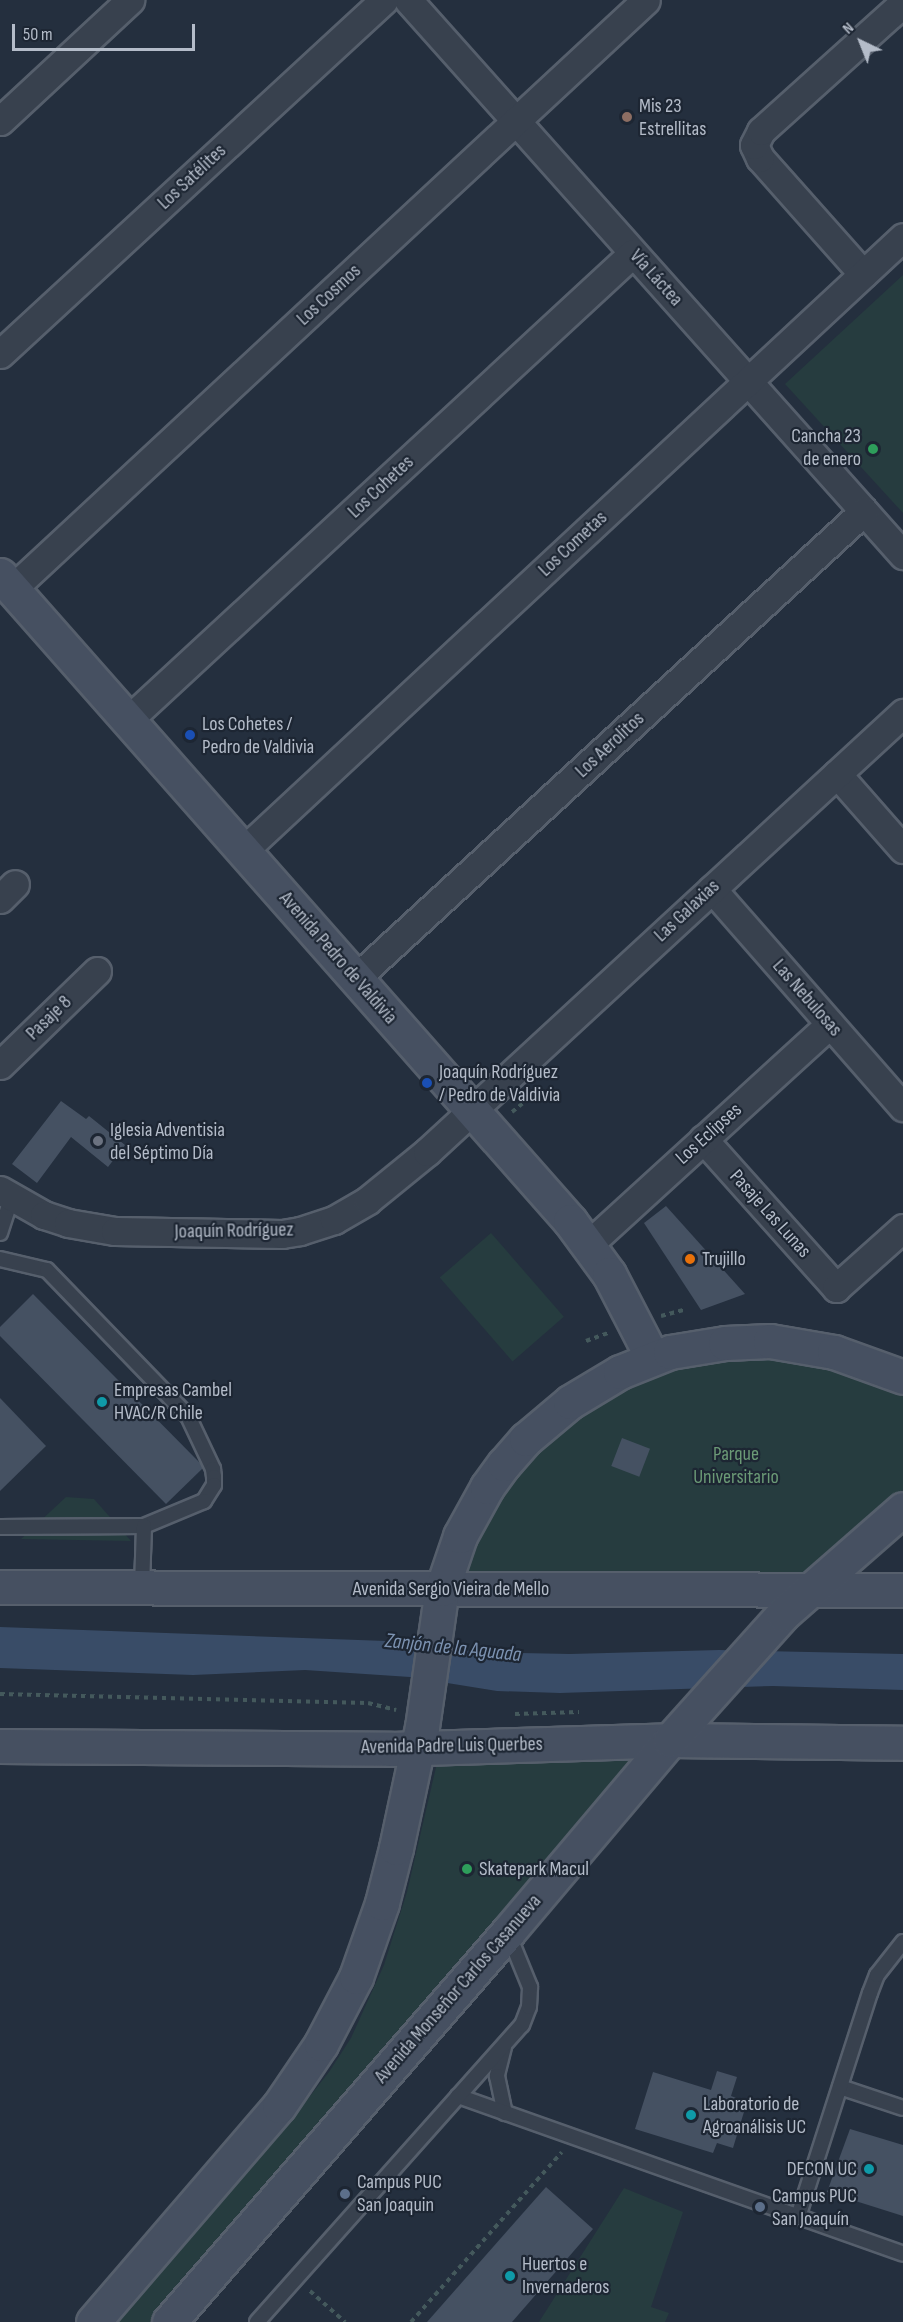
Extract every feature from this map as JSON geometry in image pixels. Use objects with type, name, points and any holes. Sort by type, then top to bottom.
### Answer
[{"type":"main road","name":"Avenida Pedro de Valdivia","points":[[6,582],[589,1244],[628,1306],[652,1357]]},
{"type":"main road","points":[[93,2322],[279,2106],[321,2044],[356,1977],[382,1903],[421,1729],[435,1623],[452,1554],[473,1511],[504,1464],[526,1439],[584,1393],[652,1357],[725,1343],[770,1341],[834,1352],[903,1377]]},
{"type":"main road","name":"Avenida Monseñor Carlos Casanueva","points":[[169,2322],[680,1730],[783,1614],[903,1509]]},
{"type":"main road","name":"Avenida Sergio Vieira de Mello","points":[[0,1587],[903,1590]]},
{"type":"main road","name":"Avenida Padre Luis Querbes","points":[[0,1746],[421,1729],[680,1730],[903,1743]]},
{"type":"street","points":[[0,121],[130,0]]},
{"type":"street","name":"Los Satélites","points":[[0,354],[384,0]]},
{"type":"street","name":"Vía Láctea","points":[[408,0],[903,555]]},
{"type":"street","name":"Los Cosmos","points":[[6,582],[516,121],[646,0]]},
{"type":"street","points":[[863,274],[760,158],[754,145],[761,131],[903,3]]},
{"type":"street","name":"Los Cometas","points":[[243,851],[903,237]]},
{"type":"street","name":"Los Cohetes","points":[[128,720],[633,253]]},
{"type":"street","name":"Los Aerolitos","points":[[356,978],[864,512]]},
{"type":"street","name":"Las Galaxias","points":[[472,1110],[903,712]]},
{"type":"street","points":[[837,774],[903,849]]},
{"type":"street","name":"Las Nebulosas","points":[[712,889],[830,1024],[898,1093]]},
{"type":"street","name":"Pasaje 8","points":[[0,1065],[97,971]]},
{"type":"street","name":"Los Eclipses","points":[[589,1244],[830,1024]]},
{"type":"street","name":"Joaquín Rodríguez","points":[[6,1195],[44,1215],[93,1229],[263,1235],[300,1231],[333,1220],[368,1200],[427,1152],[472,1110]]},
{"type":"street","name":"Pasaje Las Lunas","points":[[703,1139],[836,1288],[903,1228]]},
{"type":"lane","points":[[0,1233],[6,1195]]},
{"type":"lane","points":[[0,1259],[47,1270],[188,1416],[213,1469],[214,1485],[204,1501],[196,1506],[144,1526],[0,1527]]},
{"type":"lane","points":[[142,1589],[144,1526]]},
{"type":"lane","points":[[257,2322],[522,2025],[529,2007],[530,1994],[524,1967],[508,1932]]},
{"type":"lane","points":[[798,2217],[878,1975],[903,1942]]},
{"type":"lane","points":[[504,2044],[497,2076],[505,2113]]},
{"type":"lane","points":[[840,2087],[903,2108]]},
{"type":"lane","points":[[458,2096],[903,2254]]},
{"type":"path","points":[[0,1694],[368,1703],[393,1709],[421,1729]]},
{"type":"path","points":[[507,1714],[581,1712]]},
{"type":"path","points":[[411,2322],[575,2138]]},
{"type":"path","points":[[296,2278],[345,2322]]},
{"type":"green space","name":"Cancha 23 de enero","points":[[903,275],[903,513],[785,384]]},
{"type":"green space","points":[[491,1233],[564,1317],[513,1361],[440,1278]]},
{"type":"green space","name":"Parque Universitario","points":[[771,1356],[819,1362],[872,1380],[903,1394],[903,1490],[806,1576],[455,1580],[514,1475],[555,1436],[614,1392],[673,1367],[720,1357]]},
{"type":"green space","points":[[66,1497],[94,1499],[131,1541],[21,1539]]},
{"type":"green space","points":[[629,1758],[633,1774],[153,2322],[116,2322],[272,2144],[329,2072],[351,2038],[384,1965],[407,1892],[437,1763]]},
{"type":"green space","points":[[624,2188],[683,2212],[651,2307],[669,2313],[665,2322],[539,2322]]},
{"type":"water","points":[[0,1627],[414,1642],[476,1652],[570,1654],[719,1650],[903,1654],[903,1690],[773,1686],[560,1693],[497,1691],[410,1677],[305,1670],[193,1675],[0,1668]]},
{"type":"building","name":"Iglesia Adventisia del Séptimo Día","points":[[61,1101],[86,1119],[89,1116],[125,1145],[108,1167],[71,1137],[37,1183],[12,1164]]},
{"type":"building","name":"Trujillo","points":[[666,1206],[745,1294],[701,1310],[644,1223]]},
{"type":"building","name":"Empresas Cambel HVAC/R Chile","points":[[33,1294],[201,1464],[203,1468],[166,1504],[0,1336],[0,1327]]},
{"type":"building","points":[[0,1398],[46,1446],[0,1491]]},
{"type":"building","points":[[622,1438],[650,1449],[639,1477],[611,1466]]},
{"type":"building","name":"Laboratorio de Agroanálisis UC","points":[[717,2071],[737,2077],[731,2096],[747,2102],[733,2148],[717,2143],[713,2153],[635,2129],[653,2072],[711,2090]]},
{"type":"building","name":"DECON UC","points":[[850,2129],[903,2145],[903,2216],[827,2192]]},
{"type":"building","name":"Huertos e Invernaderos","points":[[546,2187],[593,2229],[512,2322],[427,2322]]},
{"type":"place","name":"Mis 23 Estrellitas","points":[[627,117]]},
{"type":"place","name":"Cancha 23 de enero","points":[[873,449]]},
{"type":"place","name":"Los Cohetes / Pedro de Valdivia","points":[[190,735]]},
{"type":"place","name":"Joaquín Rodríguez / Pedro de Valdivia","points":[[427,1083]]},
{"type":"place","name":"Iglesia Adventisia del Séptimo Día","points":[[98,1141]]},
{"type":"place","name":"Trujillo","points":[[690,1259]]},
{"type":"place","name":"Empresas Cambel HVAC/R Chile","points":[[102,1402]]},
{"type":"place","name":"Skatepark Macul","points":[[467,1869]]},
{"type":"place","name":"Laboratorio de Agroanálisis UC","points":[[691,2115]]},
{"type":"place","name":"DECON UC","points":[[869,2169]]},
{"type":"place","name":"Campus PUC San Joaquin","points":[[345,2194]]},
{"type":"place","name":"Campus PUC San Joaquín","points":[[760,2207]]},
{"type":"place","name":"Huertos e Invernaderos","points":[[510,2276]]},
{"type":"water label","name":"Zanjón de la Aguada","points":[[453,1648]]}]
